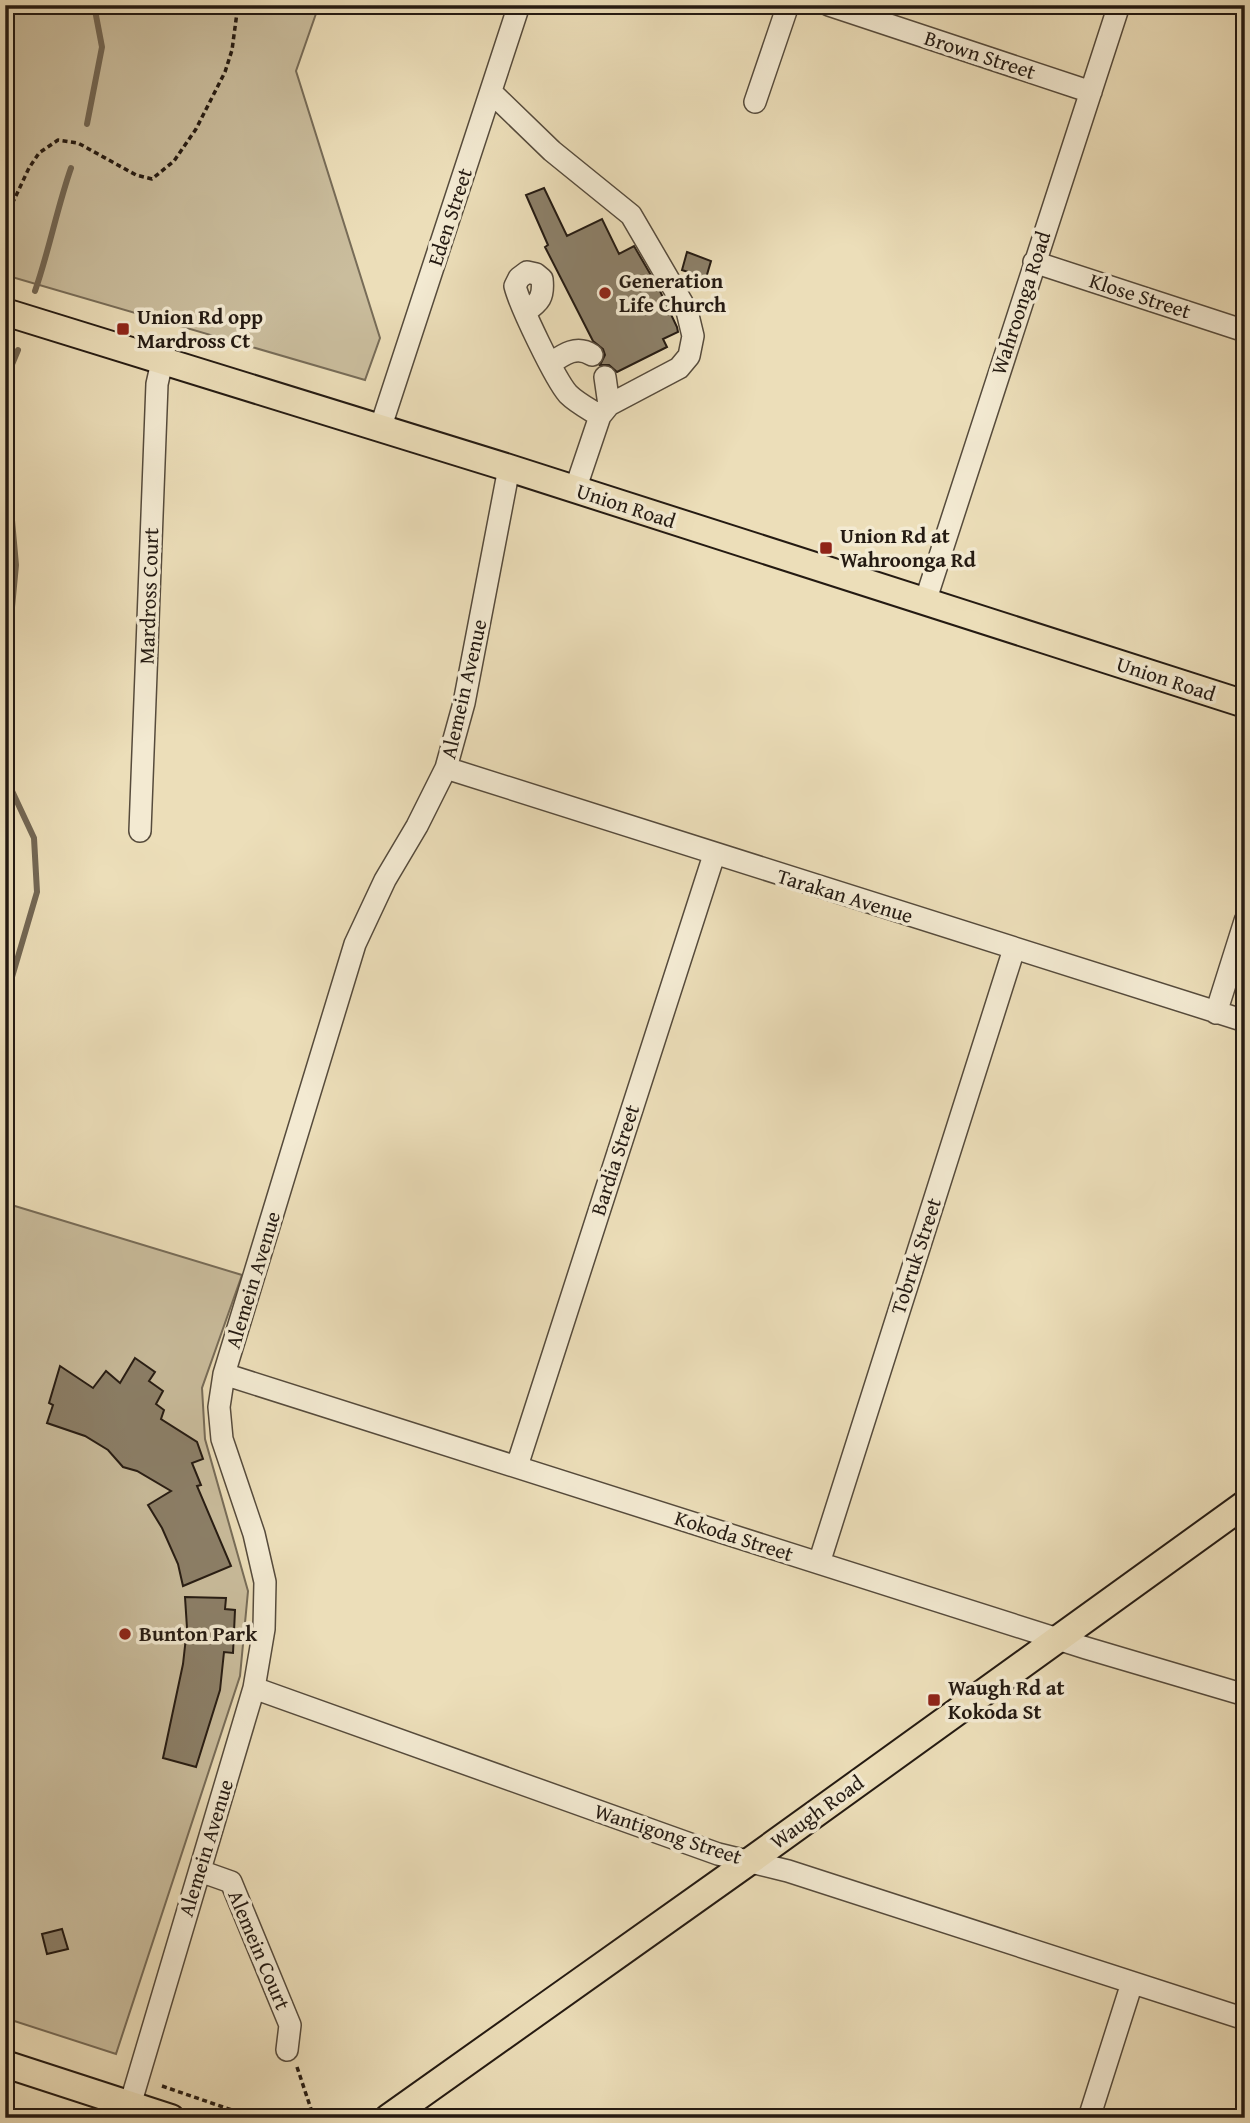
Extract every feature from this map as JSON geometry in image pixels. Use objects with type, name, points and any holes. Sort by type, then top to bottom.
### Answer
[{"type":"main road","name":"Union Road","points":[[5,312],[509,468],[1245,704]]},
{"type":"main road","name":"Waugh Road","points":[[388,2118],[1245,1504]]},
{"type":"main road","points":[[5,2064],[171,2118]]},
{"type":"street","name":"Eden Street","points":[[380,429],[519,5]]},
{"type":"street","points":[[755,102],[788,5]]},
{"type":"street","name":"Brown Street","points":[[829,5],[1091,92]]},
{"type":"street","name":"Wahroonga Road","points":[[925,602],[1119,5]]},
{"type":"street","points":[[491,92],[552,151],[631,215],[687,311],[693,337],[689,356],[679,368],[604,410],[576,400],[566,391],[525,312]]},
{"type":"street","name":"Klose Street","points":[[1034,262],[1245,331]]},
{"type":"street","points":[[551,363],[570,351],[579,350],[592,355]]},
{"type":"street","name":"Mardross Court","points":[[140,831],[158,384],[162,362]]},
{"type":"street","points":[[575,490],[604,410],[605,377]]},
{"type":"street","name":"Alemein Avenue","points":[[130,2105],[254,1688],[264,1629],[265,1582],[254,1534],[222,1439],[219,1407],[224,1374],[355,944],[385,880],[417,826],[446,768],[464,703],[509,468]]},
{"type":"street","name":"Tarakan Avenue","points":[[446,768],[1245,1021]]},
{"type":"street","name":"Bardia Street","points":[[517,1466],[714,855]]},
{"type":"street","points":[[1216,1013],[1245,921]]},
{"type":"street","name":"Tobruk Street","points":[[818,1563],[1014,949]]},
{"type":"street","name":"Kokoda Street","points":[[224,1374],[1058,1639],[1245,1695]]},
{"type":"street","name":"Wantigong Street","points":[[254,1688],[718,1854],[789,1871],[1245,2019]]},
{"type":"street","name":"Alemein Court","points":[[200,1871],[231,1882],[289,2025],[286,2050]]},
{"type":"street","points":[[1088,2118],[1132,1983]]},
{"type":"path","points":[[5,219],[38,152],[58,140],[78,143],[136,175],[152,179],[174,161],[196,129],[225,72],[232,50],[238,5]]},
{"type":"path","points":[[286,2050],[300,2071],[314,2118]]},
{"type":"path","points":[[162,2086],[255,2118]]},
{"type":"shaded area","points":[[5,5],[319,5],[296,71],[380,338],[365,380],[5,275]]},
{"type":"shaded area","name":"Bunton Park","points":[[5,1203],[242,1275],[202,1388],[205,1439],[248,1591],[240,1676],[116,2054],[5,2018]]},
{"type":"building","name":"Generation Life Church","points":[[544,188],[567,236],[602,219],[619,254],[634,246],[677,327],[678,332],[663,339],[667,347],[617,372],[609,365],[600,365],[605,355],[603,349],[593,341],[545,247],[548,245],[526,195]]},
{"type":"building","points":[[687,252],[711,261],[706,278],[682,270]]},
{"type":"building","points":[[135,1358],[155,1372],[149,1381],[163,1391],[156,1404],[164,1410],[161,1419],[197,1442],[203,1459],[192,1463],[201,1485],[197,1486],[231,1566],[183,1586],[178,1564],[148,1505],[171,1491],[137,1471],[123,1467],[108,1450],[85,1436],[47,1423],[53,1405],[49,1403],[60,1366],[93,1388],[106,1371],[120,1383]]},
{"type":"building","points":[[185,1597],[226,1598],[225,1609],[235,1610],[233,1653],[224,1652],[220,1690],[196,1767],[163,1758],[183,1664],[187,1628]]},
{"type":"building","points":[[62,1929],[68,1949],[47,1954],[42,1934]]},
{"type":"waterway","points":[[87,124],[102,47],[94,5]]},
{"type":"waterway","points":[[35,291],[71,168]]},
{"type":"waterway","points":[[5,381],[18,350]]},
{"type":"waterway","points":[[5,442],[16,565],[5,681]]},
{"type":"waterway","points":[[5,776],[34,838],[37,892],[12,977],[5,991]]},
{"type":"place","name":"Generation Life Church","points":[[605,293]]},
{"type":"place","name":"Union Rd opp Mardross Ct","points":[[123,329]]},
{"type":"place","name":"Union Rd at Wahroonga Rd","points":[[826,548]]},
{"type":"place","name":"Bunton Park","points":[[125,1634]]},
{"type":"place","name":"Waugh Rd at Kokoda St","points":[[934,1700]]}]
